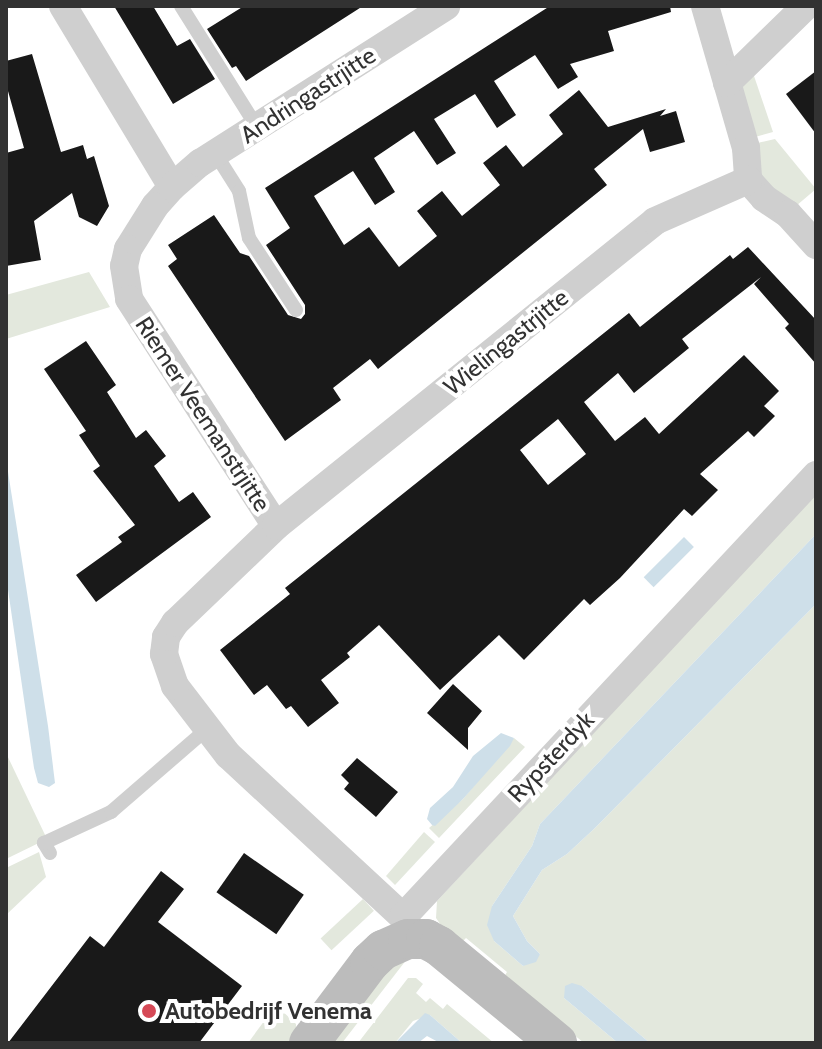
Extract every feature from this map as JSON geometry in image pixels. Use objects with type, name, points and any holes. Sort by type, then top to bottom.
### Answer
[{"type":"street","points":[[63,6],[172,187]]},
{"type":"street","name":"Andringastrjitte","points":[[172,187],[215,153],[446,6]]},
{"type":"street","points":[[705,6],[746,148],[748,180],[764,198],[788,214],[816,245]]},
{"type":"street","points":[[727,83],[806,6]]},
{"type":"street","name":"Wielingastrjitte","points":[[276,526],[655,221],[748,180]]},
{"type":"street","name":"Riemer Veemanstrjitte","points":[[172,187],[155,206],[128,249],[124,266],[129,299],[276,526],[175,623],[166,637],[167,671],[208,728],[248,775],[406,928]]},
{"type":"street","name":"Rypsterdyk","points":[[309,1043],[370,962],[406,928],[816,475]]},
{"type":"street","points":[[406,928],[439,946],[557,1043]]},
{"type":"lane","points":[[181,6],[257,127]]},
{"type":"lane","points":[[215,153],[239,191],[249,238],[296,310]]},
{"type":"lane","points":[[50,853],[44,843],[111,812],[208,728]]},
{"type":"shaded area","points":[[752,70],[773,132],[755,137],[741,89]]},
{"type":"shaded area","points":[[775,139],[816,189],[796,206],[761,181],[757,143]]},
{"type":"shaded area","points":[[89,272],[110,307],[6,339],[6,295]]},
{"type":"shaded area","points":[[6,459],[48,726],[55,783],[49,787],[38,783],[34,768],[6,576]]},
{"type":"shaded area","points":[[816,492],[816,534],[540,824],[532,846],[492,906],[494,941],[523,966],[540,954],[527,941],[513,916],[542,870],[567,854],[595,828],[816,604],[816,1043],[650,1043],[582,986],[564,998],[618,1043],[584,1043],[504,977],[507,972],[466,938],[461,943],[445,931],[436,918],[437,901]]},
{"type":"shaded area","points":[[816,534],[816,604],[595,828],[567,854],[542,870],[513,916],[527,941],[540,954],[536,962],[523,966],[494,941],[487,925],[492,906],[532,846],[540,824]]},
{"type":"shaded area","points":[[684,537],[694,547],[654,587],[644,577]]},
{"type":"shaded area","points":[[501,733],[514,738],[510,746],[463,799],[435,826],[432,825],[427,819],[430,808],[453,787],[473,756]]},
{"type":"shaded area","points":[[514,738],[525,747],[439,838],[429,828],[463,799]]},
{"type":"shaded area","points":[[6,753],[47,839],[6,859]]},
{"type":"shaded area","points":[[424,832],[435,842],[395,885],[386,876]]},
{"type":"shaded area","points":[[39,852],[46,877],[6,915],[6,868]]},
{"type":"shaded area","points":[[363,899],[374,911],[331,950],[321,939]]},
{"type":"shaded area","points":[[407,959],[342,1043],[325,1043],[382,970]]},
{"type":"shaded area","points":[[408,978],[416,978],[423,984],[416,993],[426,1002],[430,998],[443,1009],[447,1004],[494,1043],[462,1043],[430,1015],[413,1021],[395,1043],[358,1043]]},
{"type":"shaded area","points":[[572,983],[582,986],[650,1043],[618,1043],[564,998],[565,986]]},
{"type":"shaded area","points":[[276,1005],[296,1024],[296,1035],[290,1043],[248,1043]]},
{"type":"shaded area","points":[[425,1013],[462,1043],[440,1043],[427,1036],[418,1043],[395,1043]]},
{"type":"building","points":[[114,6],[153,6],[177,46],[190,39],[215,79],[173,104]]},
{"type":"building","points":[[244,6],[363,6],[246,81],[236,66],[232,68],[207,29]]},
{"type":"building","points":[[550,6],[670,6],[671,12],[608,31],[614,51],[570,64],[578,77],[558,89],[535,55],[494,81],[516,115],[497,128],[475,94],[434,119],[456,153],[437,165],[414,131],[374,158],[395,192],[375,205],[353,171],[314,196],[344,245],[369,227],[399,267],[437,236],[417,211],[442,191],[462,216],[500,185],[483,163],[506,145],[523,167],[563,134],[549,115],[579,90],[608,127],[666,109],[660,116],[676,111],[685,142],[650,152],[643,129],[594,169],[607,185],[378,369],[370,359],[333,388],[341,400],[285,441],[168,266],[177,259],[168,245],[214,215],[240,253],[249,256],[288,315],[301,319],[305,314],[305,305],[266,245],[290,228],[265,188]]},
{"type":"building","points":[[32,54],[61,152],[83,145],[87,159],[94,156],[109,206],[97,226],[79,217],[72,193],[34,221],[41,260],[6,266],[6,153],[24,148],[6,84],[6,61]]},
{"type":"building","points":[[816,71],[816,134],[786,94]]},
{"type":"building","points":[[748,247],[816,320],[816,364],[785,328],[789,324],[754,284],[761,277],[682,339],[689,348],[634,393],[618,373],[584,402],[615,441],[645,417],[659,434],[744,355],[779,391],[764,406],[775,416],[754,437],[748,431],[700,474],[718,490],[692,516],[684,509],[620,578],[590,605],[584,599],[524,660],[499,635],[440,690],[379,625],[347,653],[350,657],[321,680],[339,703],[308,727],[291,706],[286,709],[267,685],[254,695],[220,650],[290,594],[285,588],[629,313],[640,327],[730,255],[733,259]],"holes":[[[558,419],[586,454],[548,485],[520,450]]]},
{"type":"building","points":[[86,341],[116,385],[107,392],[136,438],[146,430],[166,456],[154,466],[179,502],[193,492],[211,517],[96,602],[76,575],[122,542],[118,537],[135,525],[93,471],[100,466],[79,435],[86,431],[44,369]]},
{"type":"building","points":[[453,684],[482,711],[468,728],[468,750],[427,713]]},
{"type":"building","points":[[357,758],[398,792],[376,817],[344,789],[349,783],[341,775]]},
{"type":"building","points":[[244,853],[304,895],[276,934],[216,892]]},
{"type":"building","points":[[161,871],[184,889],[158,922],[242,986],[199,1043],[8,1043],[90,936],[104,947]]},
{"type":"place","name":"Autobedrijf Venema","points":[[149,1011]]}]
